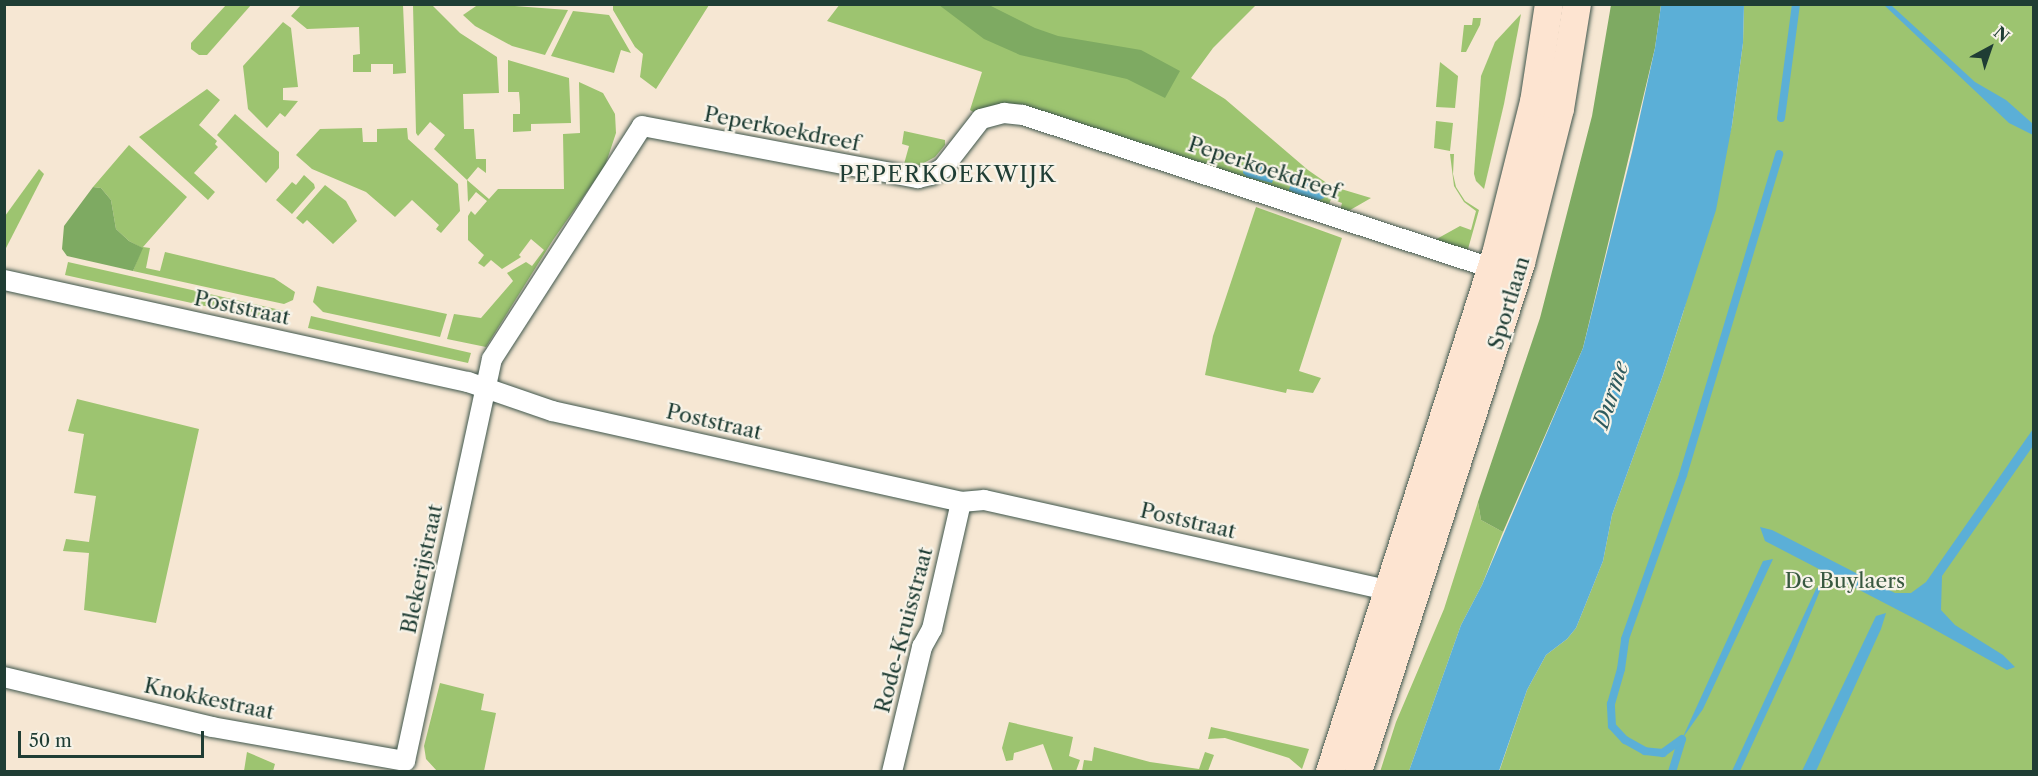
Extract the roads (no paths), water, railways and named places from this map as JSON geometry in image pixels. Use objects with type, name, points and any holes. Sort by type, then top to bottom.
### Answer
[{"type":"main road","name":"Sportlaan","points":[[1402,593],[1518,174],[1534,102],[1549,4]]},
{"type":"main road","name":"Sportlaan","points":[[1402,593],[1525,252],[1560,109],[1577,4]]},
{"type":"main road","points":[[1330,771],[1402,593]]},
{"type":"main road","points":[[1358,771],[1402,593]]},
{"type":"street","name":"Peperkoekdreef","points":[[486,388],[492,359],[642,126],[918,178],[931,175],[943,168],[981,119],[1004,113],[1023,115],[1492,268]]},
{"type":"street","name":"Poststraat","points":[[4,280],[468,382],[552,411],[962,502],[984,500],[1402,593]]},
{"type":"street","name":"Blekerijstraat","points":[[410,766],[486,388]]},
{"type":"street","name":"Rode-Kruisstraat","points":[[892,771],[922,647],[932,629],[962,502]]},
{"type":"street","name":"Knokkestraat","points":[[4,676],[212,727],[410,766]]},
{"type":"water","name":"Durme","points":[[1661,5],[1744,5],[1743,43],[1732,125],[1716,210],[1663,375],[1612,515],[1603,561],[1576,628],[1567,639],[1546,655],[1527,690],[1499,771],[1409,771],[1461,625],[1482,585],[1583,348],[1632,152],[1655,48]]},
{"type":"water","points":[[1884,5],[1891,5],[1975,82],[2006,100],[2033,124],[2033,135],[2009,123]]},
{"type":"water","points":[[1253,162],[1321,184],[1326,191],[1324,198],[1317,201],[1295,193],[1289,190],[1291,183],[1274,177],[1272,183],[1247,177],[1243,173],[1243,165]]},
{"type":"water","points":[[2033,429],[2033,446],[1942,576],[1941,610],[1955,625],[2003,655],[2015,667],[2007,670],[1921,622],[1765,541],[1760,527],[1772,530],[1895,593],[1911,593],[1926,582]]},
{"type":"water","points":[[1773,559],[1703,709],[1682,739],[1763,561]]},
{"type":"water","points":[[1824,581],[1793,656],[1740,771],[1732,771],[1816,589]]},
{"type":"water","points":[[1886,613],[1881,629],[1816,771],[1802,771],[1876,616]]},
{"type":"waterway","points":[[1781,118],[1796,4]]},
{"type":"waterway","points":[[1672,772],[1682,739],[1663,753],[1645,751],[1625,740],[1612,726],[1611,704],[1621,669],[1625,639],[1683,475],[1779,154]]},
{"type":"district","name":"PEPERKOEKWIJK","points":[[948,175]]},
{"type":"park label","name":"De Buylaers","points":[[1845,581]]}]
